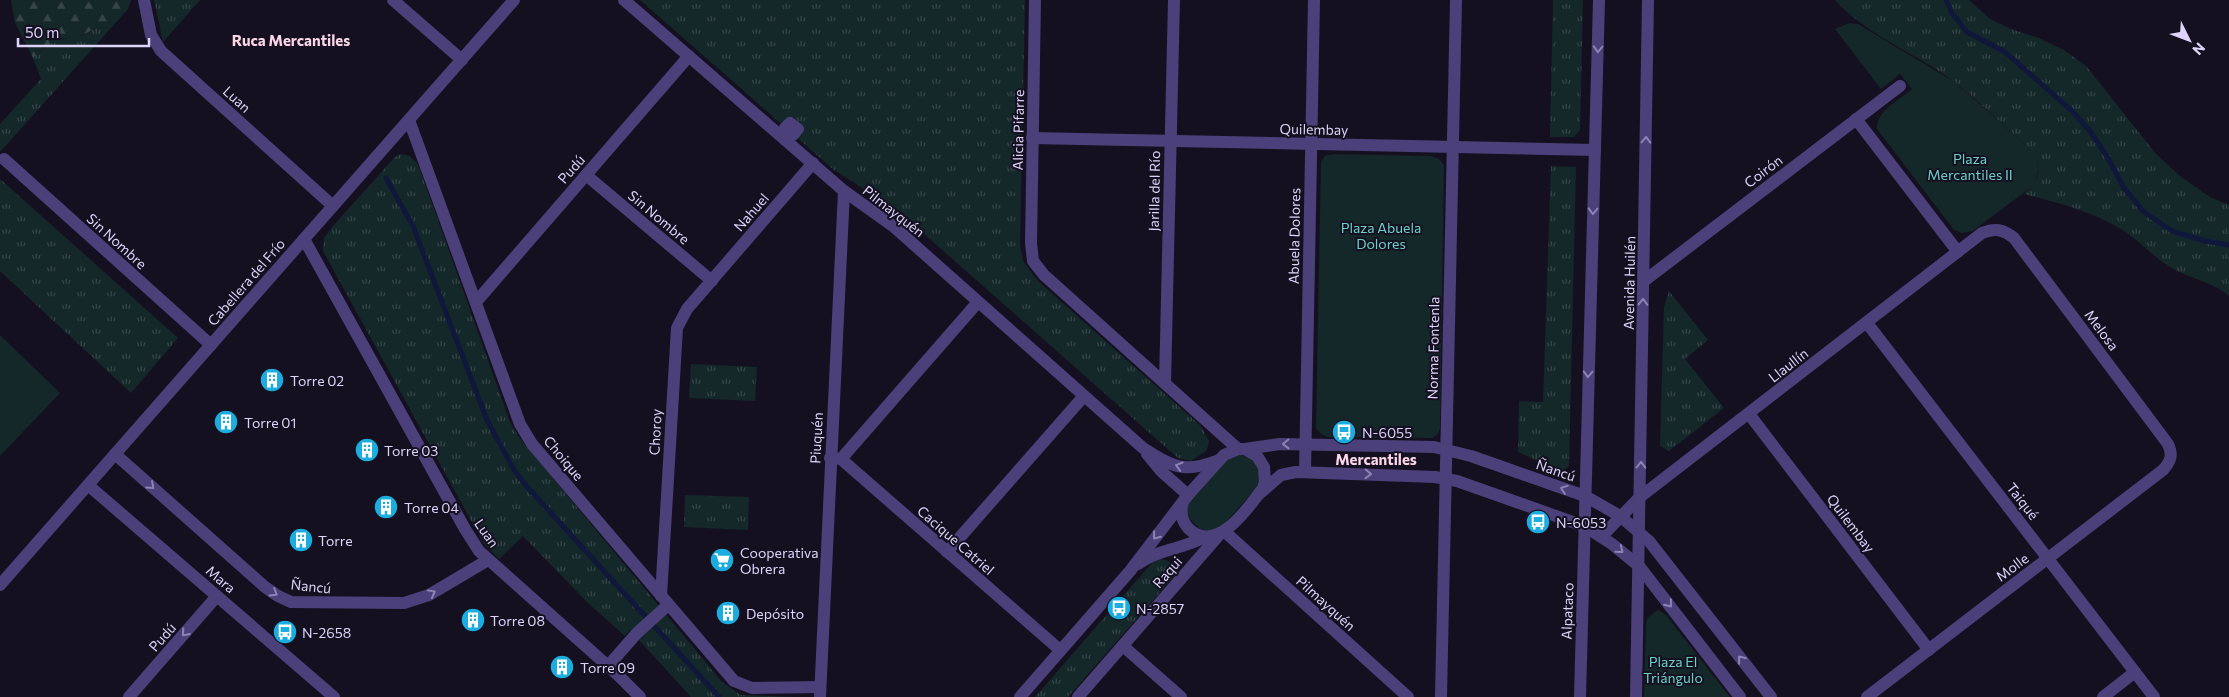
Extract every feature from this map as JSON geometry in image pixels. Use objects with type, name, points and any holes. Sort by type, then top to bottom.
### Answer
[{"type":"street","name":"Luan","points":[[144,0],[151,35],[161,51],[333,206]]},
{"type":"street","points":[[393,0],[462,60]]},
{"type":"street","name":"Cabellera del Frío","points":[[0,585],[514,0]]},
{"type":"street","name":"Pilmayquén","points":[[624,0],[813,164],[844,190],[893,226],[1143,448],[1185,499]]},
{"type":"street","name":"Alicia Pifarre","points":[[1034,0],[1031,243],[1033,261],[1044,275],[1165,383]]},
{"type":"street","name":"Jarilla del Río","points":[[1165,383],[1174,0]]},
{"type":"street","name":"Abuela Dolores","points":[[1305,472],[1314,0]]},
{"type":"street","name":"Norma Fontenla","points":[[1441,697],[1456,0]]},
{"type":"street","points":[[1584,526],[1599,0]]},
{"type":"street","name":"Avenida Huilén","points":[[1639,566],[1648,0]]},
{"type":"street","name":"Pudú","points":[[476,302],[689,56]]},
{"type":"street","name":"Coirón","points":[[1644,281],[1900,86]]},
{"type":"street","points":[[1856,119],[1958,252]]},
{"type":"street","name":"Choique","points":[[409,120],[520,424],[526,435],[664,601],[734,681],[752,688],[820,692]]},
{"type":"street","name":"Quilembay","points":[[1032,138],[1594,150]]},
{"type":"street","name":"Sin Nombre","points":[[4,159],[211,345]]},
{"type":"street","name":"Nahuel","points":[[712,281],[813,164]]},
{"type":"street","name":"Sin Nombre","points":[[586,175],[712,281]]},
{"type":"street","name":"Piuquén","points":[[820,692],[836,458],[844,190]]},
{"type":"street","name":"Llaullín","points":[[1602,536],[1640,497],[1982,233],[1999,229]]},
{"type":"street","name":"Melosa","points":[[1999,229],[2014,238],[2168,444],[2171,457]]},
{"type":"street","name":"Luan","points":[[304,238],[468,534],[488,560],[608,666],[640,697]]},
{"type":"street","name":"Choroy","points":[[664,601],[675,337],[681,318],[712,281]]},
{"type":"street","points":[[836,458],[978,302]]},
{"type":"street","name":"Taiqué","points":[[1867,323],[2154,697]]},
{"type":"street","points":[[1165,383],[1241,449]]},
{"type":"street","points":[[947,552],[1084,396]]},
{"type":"street","name":"Quilembay","points":[[1749,414],[1929,650]]},
{"type":"street","name":"Ñancú","points":[[1241,449],[1280,444],[1424,446],[1446,449],[1585,496],[1620,516],[1657,551],[1772,697]]},
{"type":"street","name":"Pilmayquén","points":[[1143,448],[1168,463],[1187,469],[1204,466],[1218,460]]},
{"type":"street","name":"Raqui","points":[[1020,697],[1130,571],[1151,541],[1218,460],[1224,455],[1241,449],[1257,456],[1264,468],[1265,482],[1258,495],[1222,533],[1078,697]]},
{"type":"street","name":"Ñancú","points":[[115,454],[265,588],[291,602],[302,604],[404,603],[428,595],[488,560]]},
{"type":"street","name":"Molle","points":[[1867,697],[2163,470],[2171,457]]},
{"type":"street","name":"Cacique Catriel","points":[[836,458],[1060,650]]},
{"type":"street","points":[[1258,495],[1281,475],[1305,472],[1422,475],[1446,478],[1584,526],[1602,536],[1639,566],[1740,697]]},
{"type":"street","name":"Mara","points":[[88,485],[334,697]]},
{"type":"street","points":[[1185,499],[1181,509],[1184,522],[1194,532],[1205,537]]},
{"type":"street","name":"Alpataco","points":[[1580,697],[1584,526]]},
{"type":"street","name":"Pilmayquén","points":[[1222,533],[1408,697]]},
{"type":"street","name":"Raqui","points":[[1130,571],[1154,554],[1188,546],[1205,537],[1222,533]]},
{"type":"street","points":[[1636,697],[1639,566]]},
{"type":"street","name":"Pudú","points":[[129,697],[217,596]]},
{"type":"street","points":[[608,666],[658,614],[664,601]]},
{"type":"street","points":[[1123,646],[1181,697]]},
{"type":"street","points":[[2103,697],[2119,692],[2135,672]]},
{"type":"green space","points":[[11,0],[131,0],[128,9],[111,28],[98,27],[77,38],[60,38],[33,58],[15,23]]},
{"type":"green space","points":[[154,0],[200,0],[163,42]]},
{"type":"green space","points":[[640,0],[1025,0],[1020,244],[1023,261],[1038,281],[1201,426],[1209,441],[1207,450],[1191,461],[1178,458],[897,210],[834,170]]},
{"type":"green space","points":[[1553,0],[1583,0],[1580,130],[1574,137],[1550,137]]},
{"type":"green space","points":[[1835,0],[1969,0],[1990,19],[2064,50],[2086,66],[2156,154],[2181,177],[2210,197],[2229,205],[2229,296],[2210,284],[2183,274],[2171,267],[2131,236],[2106,221],[2066,206],[2024,194],[2035,180],[2039,168],[2036,159],[2026,146],[1978,101],[1953,81],[1860,23]]},
{"type":"green space","name":"Plaza Mercantiles II","points":[[1849,23],[1858,24],[1956,83],[2028,147],[2036,157],[2039,168],[2034,185],[1973,231],[1962,233],[1954,230],[1877,129],[1880,116],[1884,111],[1912,89],[1900,74],[1881,89],[1835,29]]},
{"type":"green space","points":[[98,27],[111,28],[0,152],[0,124],[41,79],[33,58],[55,40],[82,36]]},
{"type":"green space","points":[[400,154],[410,156],[418,164],[510,422],[518,436],[722,682],[741,695],[795,697],[691,697],[630,630],[625,636],[587,602],[523,536],[499,559],[484,544],[323,251],[324,238],[333,226],[395,157]]},
{"type":"green space","name":"Plaza Abuela Dolores","points":[[1333,154],[1431,156],[1439,159],[1444,165],[1440,428],[1438,434],[1432,438],[1328,437],[1321,434],[1316,428],[1321,162],[1325,156]]},
{"type":"green space","points":[[1551,166],[1576,167],[1569,466],[1561,472],[1518,452],[1519,401],[1543,402]]},
{"type":"green space","points":[[0,179],[178,338],[131,393],[0,271]]},
{"type":"green space","points":[[1669,291],[1708,340],[1685,359],[1724,408],[1669,451],[1660,446],[1664,307]]},
{"type":"green space","points":[[0,335],[60,393],[0,456]]},
{"type":"green space","points":[[691,364],[757,367],[755,401],[689,398]]},
{"type":"green space","points":[[1239,454],[1250,458],[1257,465],[1260,473],[1259,482],[1254,491],[1224,524],[1210,531],[1200,529],[1188,517],[1187,505],[1226,458]]},
{"type":"green space","points":[[685,495],[749,497],[748,530],[684,527]]},
{"type":"green space","points":[[1159,559],[1171,563],[1175,567],[1176,574],[1068,697],[1035,697],[1151,564]]},
{"type":"green space","name":"Plaza El Triángulo","points":[[1658,610],[1666,615],[1730,697],[1644,697],[1646,623],[1648,617]]},
{"type":"waterway","points":[[1946,0],[1952,13],[1967,32],[2005,52],[2071,110],[2090,131],[2108,158],[2124,188],[2144,212],[2172,231],[2205,241],[2229,245]]},
{"type":"waterway","points":[[386,178],[413,226],[487,420],[514,470],[529,489],[719,697]]},
{"type":"place","name":"Torre 02","points":[[272,380]]},
{"type":"place","name":"Torre 01","points":[[226,422]]},
{"type":"place","name":"N-6055","points":[[1344,432]]},
{"type":"place","name":"Torre 03","points":[[367,450]]},
{"type":"place","name":"Torre 04","points":[[386,507]]},
{"type":"place","name":"N-6053","points":[[1538,522]]},
{"type":"place","name":"Torre","points":[[301,540]]},
{"type":"place","name":"Cooperativa Obrera","points":[[722,560]]},
{"type":"place","name":"N-2857","points":[[1119,608]]},
{"type":"place","name":"Depósito","points":[[728,613]]},
{"type":"place","name":"Torre 08","points":[[473,620]]},
{"type":"place","name":"N-2658","points":[[285,632]]},
{"type":"place","name":"Torre 09","points":[[562,667]]},
{"type":"district","name":"Ruca Mercantiles","points":[[291,40]]},
{"type":"district","name":"Mercantiles","points":[[1376,459]]}]
